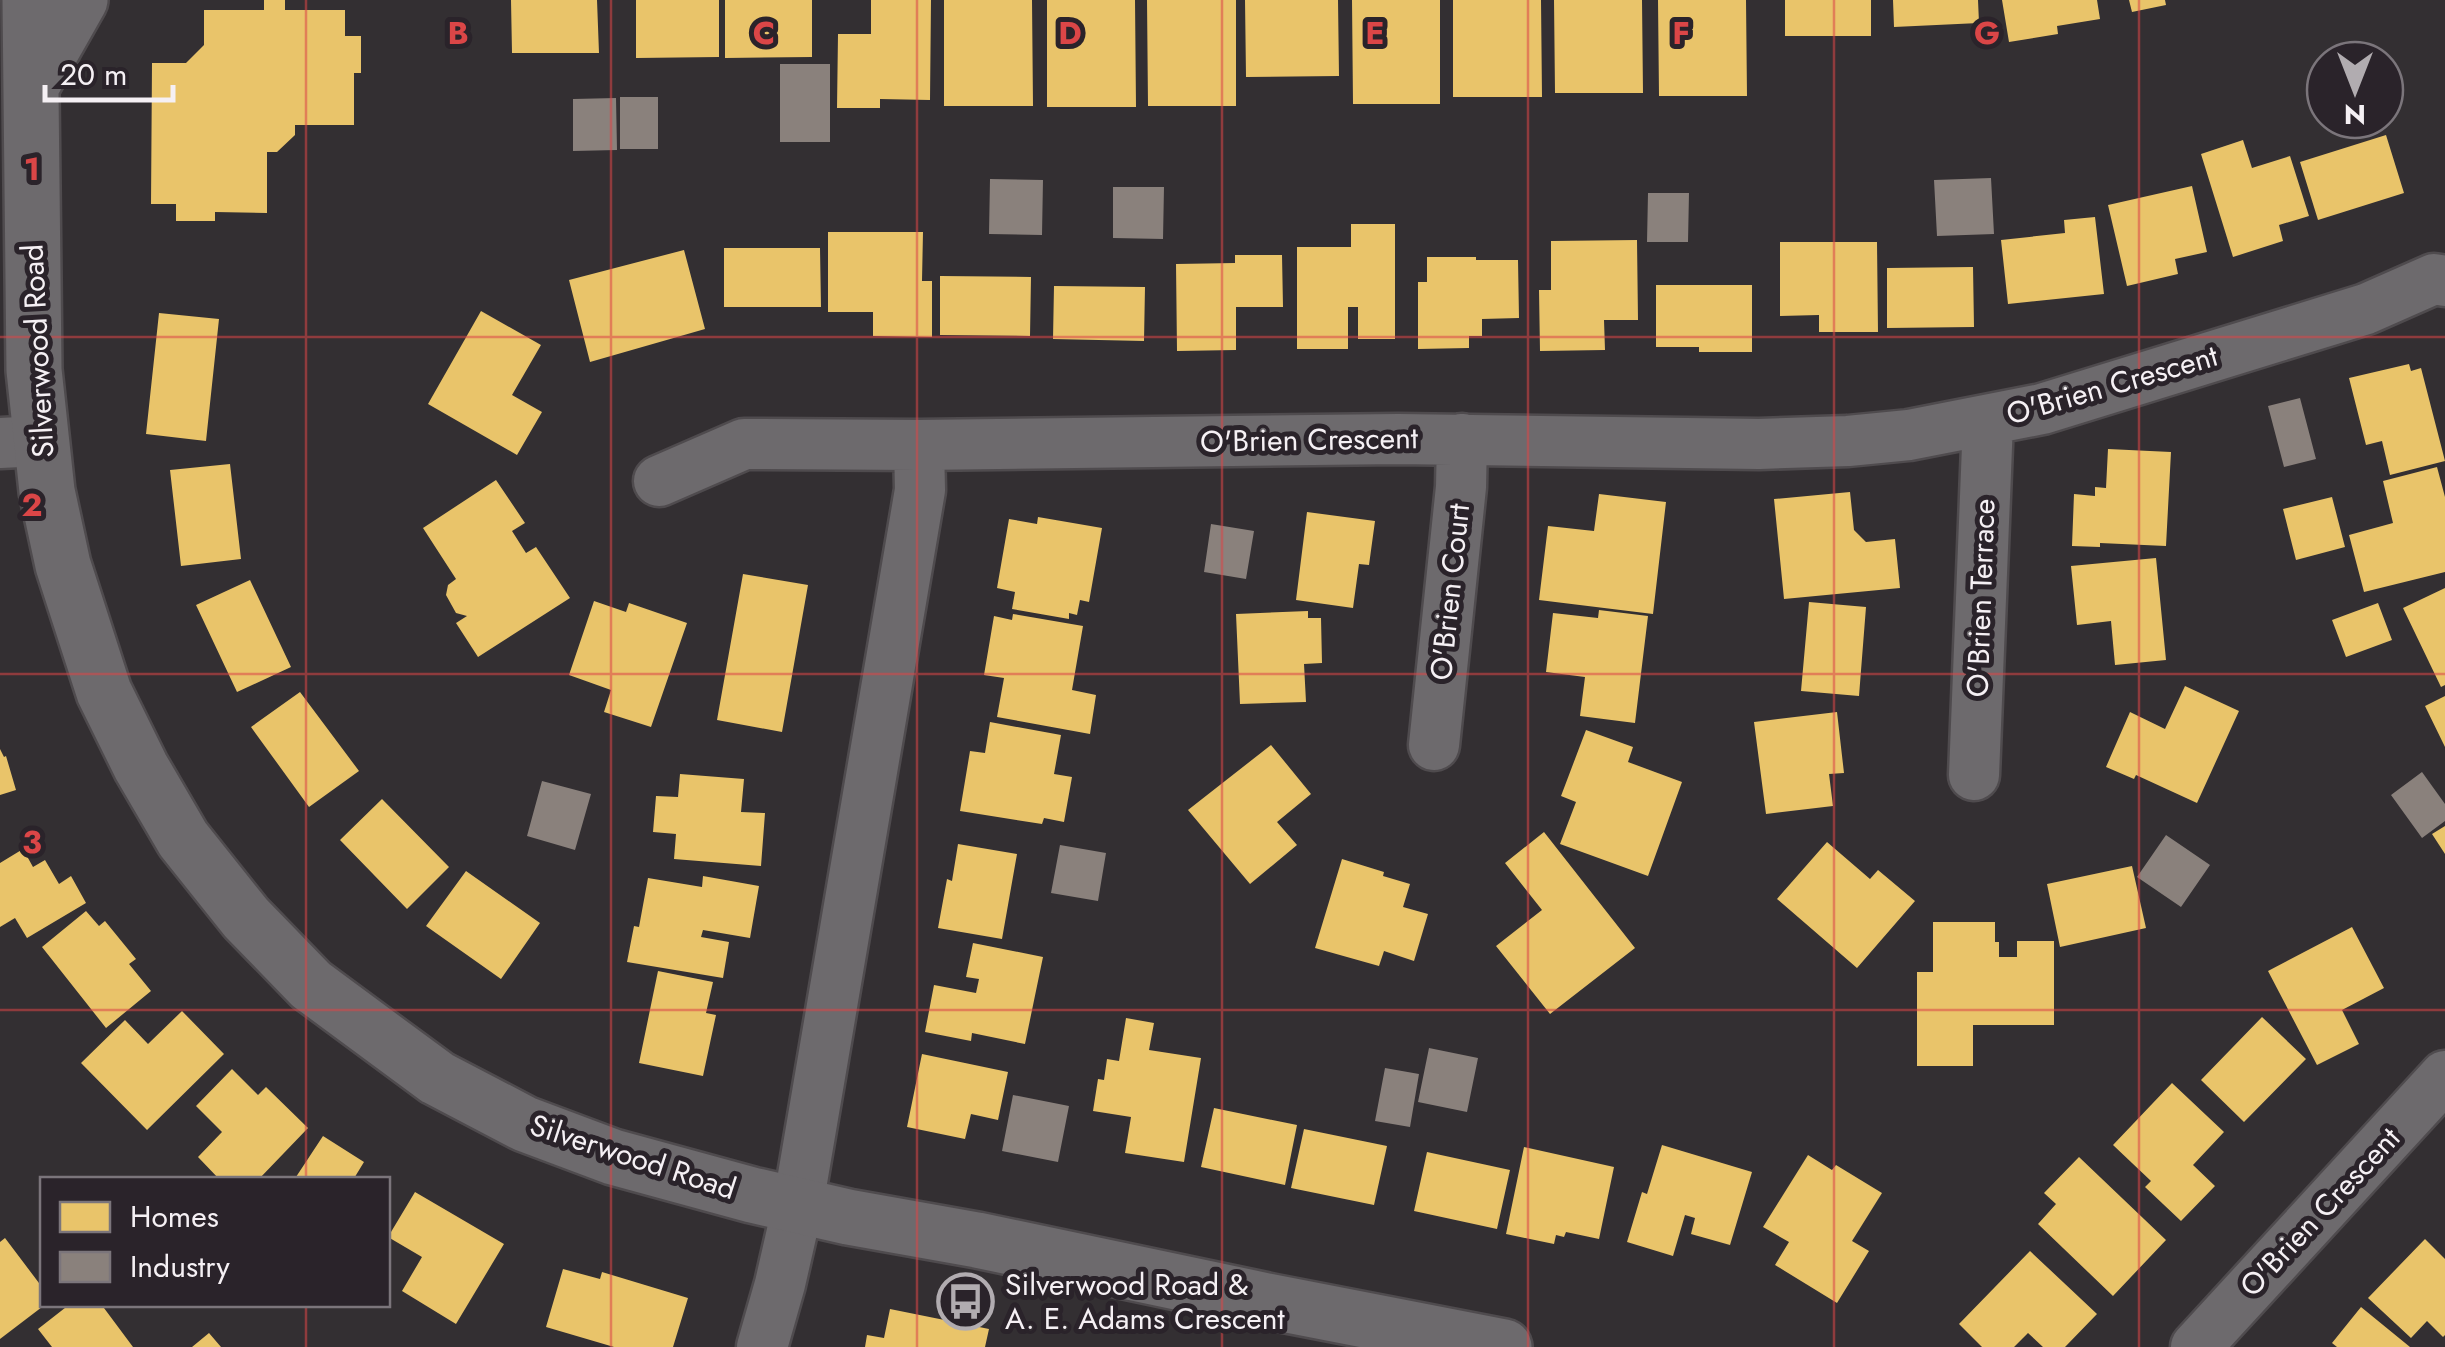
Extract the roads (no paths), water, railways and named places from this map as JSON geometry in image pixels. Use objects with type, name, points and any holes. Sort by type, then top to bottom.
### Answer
[{"type":"street","name":"Silverwood Road","points":[[30,0],[34,370],[20,442],[46,490],[63,566],[104,692],[141,767],[183,839],[246,918],[312,985],[437,1078],[525,1124],[613,1158],[848,1217],[977,1240],[1333,1331],[1504,1347]]},
{"type":"street","points":[[31,86],[80,0]]},
{"type":"street","name":"O'Brien Crescent","points":[[660,481],[744,444],[1462,439],[1760,444],[1909,435],[2042,408],[2366,310],[2434,279],[2445,281]]},
{"type":"street","name":"O'Brien Terrace","points":[[1974,775],[1988,421]]},
{"type":"street","name":"O'Brien Court","points":[[1434,745],[1461,487],[1462,439]]},
{"type":"street","points":[[762,1347],[798,1205],[920,490],[920,445]]},
{"type":"street","name":"O'Brien Crescent","points":[[2196,1347],[2445,1076]]},
{"type":"place","name":"Silverwood Road & A. E. Adams Crescent","points":[[966,1302]]}]
